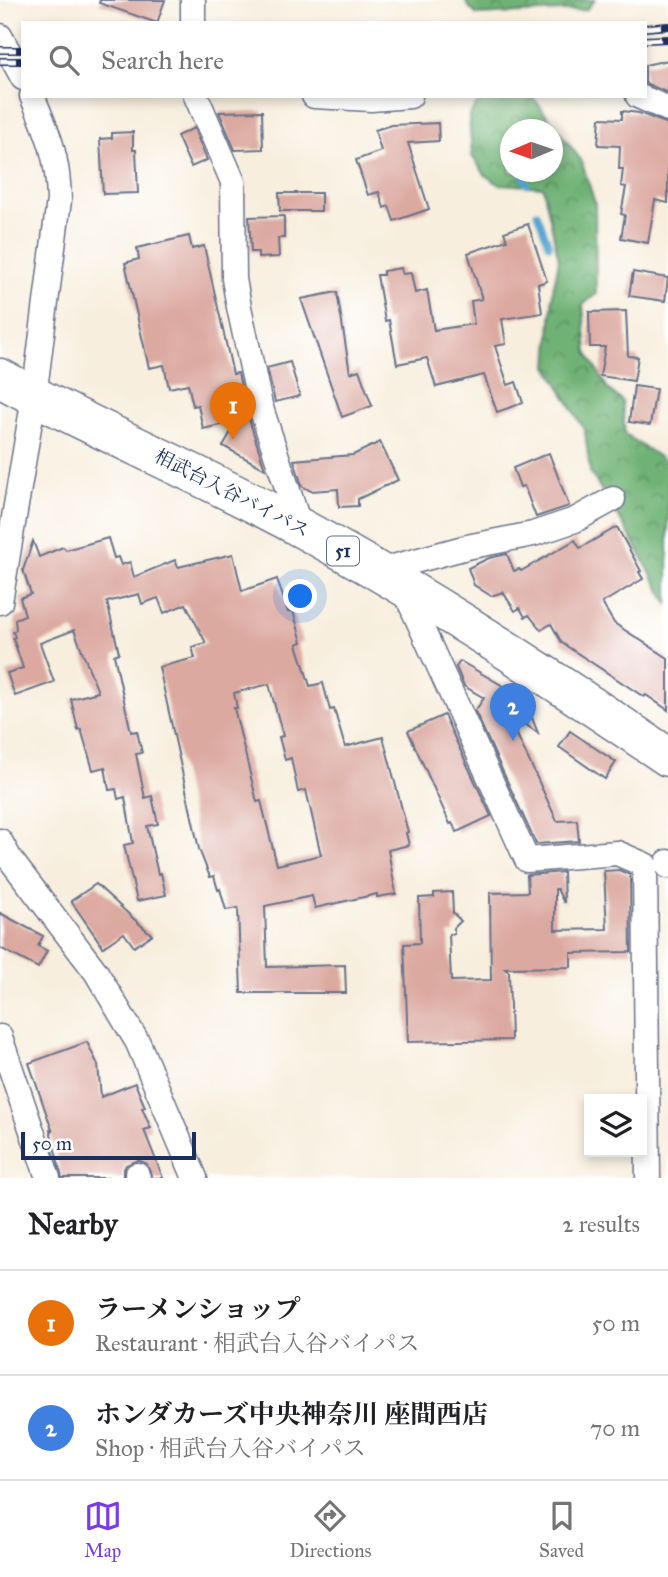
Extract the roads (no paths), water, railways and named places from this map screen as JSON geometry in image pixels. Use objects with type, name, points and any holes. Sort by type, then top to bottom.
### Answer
[{"type":"main road","name":"相武台入谷バイパス","points":[[0,379],[211,480],[390,577],[547,675],[668,757]]},
{"type":"street","points":[[192,0],[193,21]]},
{"type":"street","points":[[0,36],[21,74]]},
{"type":"street","points":[[0,602],[34,397],[59,200],[59,170],[33,98]]},
{"type":"street","points":[[197,98],[233,182],[234,279],[239,307],[260,405],[300,527]]},
{"type":"street","points":[[352,98],[384,98]]},
{"type":"street","points":[[643,98],[668,108]]},
{"type":"street","points":[[613,499],[575,520],[533,534],[467,547],[390,577],[527,860],[617,853],[645,865],[658,1144],[648,1178]]},
{"type":"street","points":[[0,841],[10,859],[96,972],[138,1043],[195,1178]]},
{"type":"street","points":[[0,1037],[48,1178]]},
{"type":"waterway","points":[[537,213],[549,245]]},
{"type":"railway","points":[[647,28],[668,26]]},
{"type":"railway","points":[[647,40],[668,39]]},
{"type":"railway","points":[[0,50],[21,50]]},
{"type":"railway","points":[[0,61],[21,61]]},
{"type":"place","name":"ラーメンショップ","points":[[233,440]]},
{"type":"place","name":"ホンダカーズ中央神奈川 座間西店","points":[[513,741]]}]
